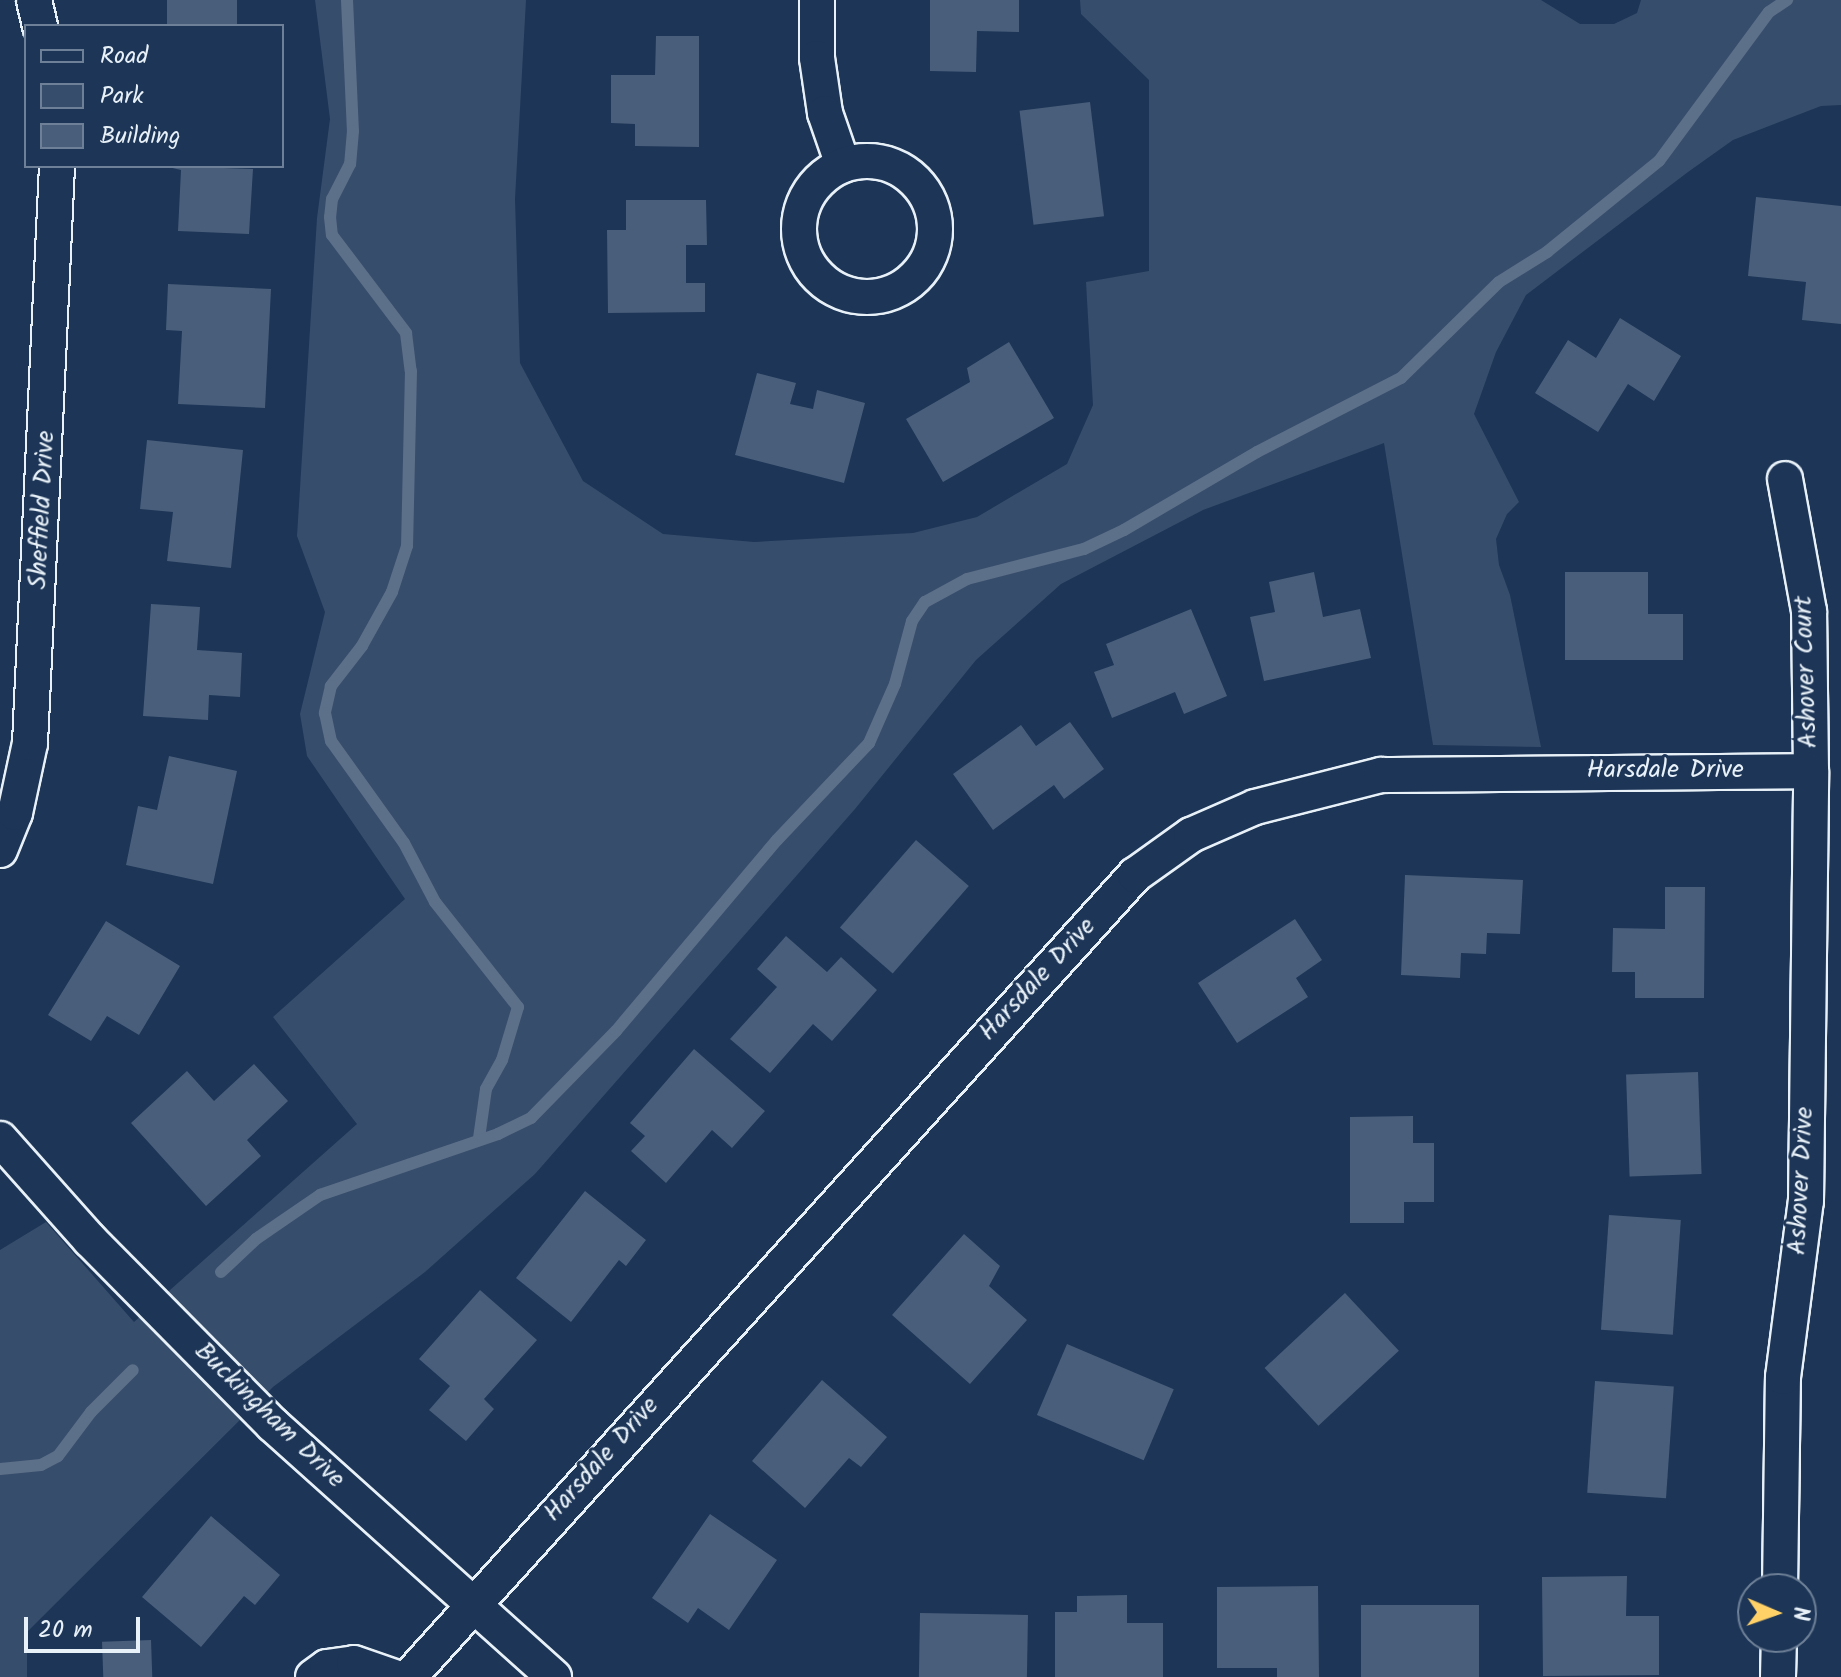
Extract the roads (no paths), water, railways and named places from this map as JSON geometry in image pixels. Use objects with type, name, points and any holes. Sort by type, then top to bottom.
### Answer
[{"type":"street","points":[[34,0],[40,24]]},
{"type":"street","points":[[817,0],[817,58],[825,113],[843,165]]},
{"type":"street","points":[[869,160],[895,166],[917,182],[931,205],[935,232],[929,258],[913,279],[890,293],[864,298],[838,292],[816,276],[802,253],[798,227],[804,201],[820,179],[843,165],[869,160]]},
{"type":"street","name":"Sheffield Drive","points":[[0,850],[15,813],[30,743],[57,168]]},
{"type":"street","name":"Ashover Court","points":[[1785,479],[1809,611],[1811,771]]},
{"type":"street","name":"Ashover Drive","points":[[1780,1573],[1783,1377],[1806,1201],[1811,771]]},
{"type":"street","name":"Harsdale Drive","points":[[409,1677],[1135,875],[1191,835],[1255,807],[1381,775],[1811,771]]},
{"type":"street","name":"Buckingham Drive","points":[[0,1139],[90,1240],[272,1424],[554,1677]]},
{"type":"street","points":[[1778,1677],[1779,1653]]},
{"type":"street","points":[[313,1677],[327,1667],[354,1663],[394,1677]]},
{"type":"waterway","points":[[347,0],[353,131],[350,164],[332,199],[330,217],[332,235],[406,333],[411,371],[407,546],[392,592],[362,646],[331,686],[325,713],[331,741],[404,843],[435,902],[518,1007],[502,1060],[486,1089],[479,1138]]},
{"type":"waterway","points":[[221,1272],[256,1239],[320,1195],[498,1134],[531,1118],[616,1031],[777,840],[869,743],[895,684],[912,621],[925,602],[967,579],[1084,549],[1124,530],[1257,452],[1401,378],[1499,282],[1547,252],[1659,161],[1769,12],[1787,0]]},
{"type":"waterway","points":[[0,1469],[41,1465],[58,1456],[91,1412],[133,1370]]}]
